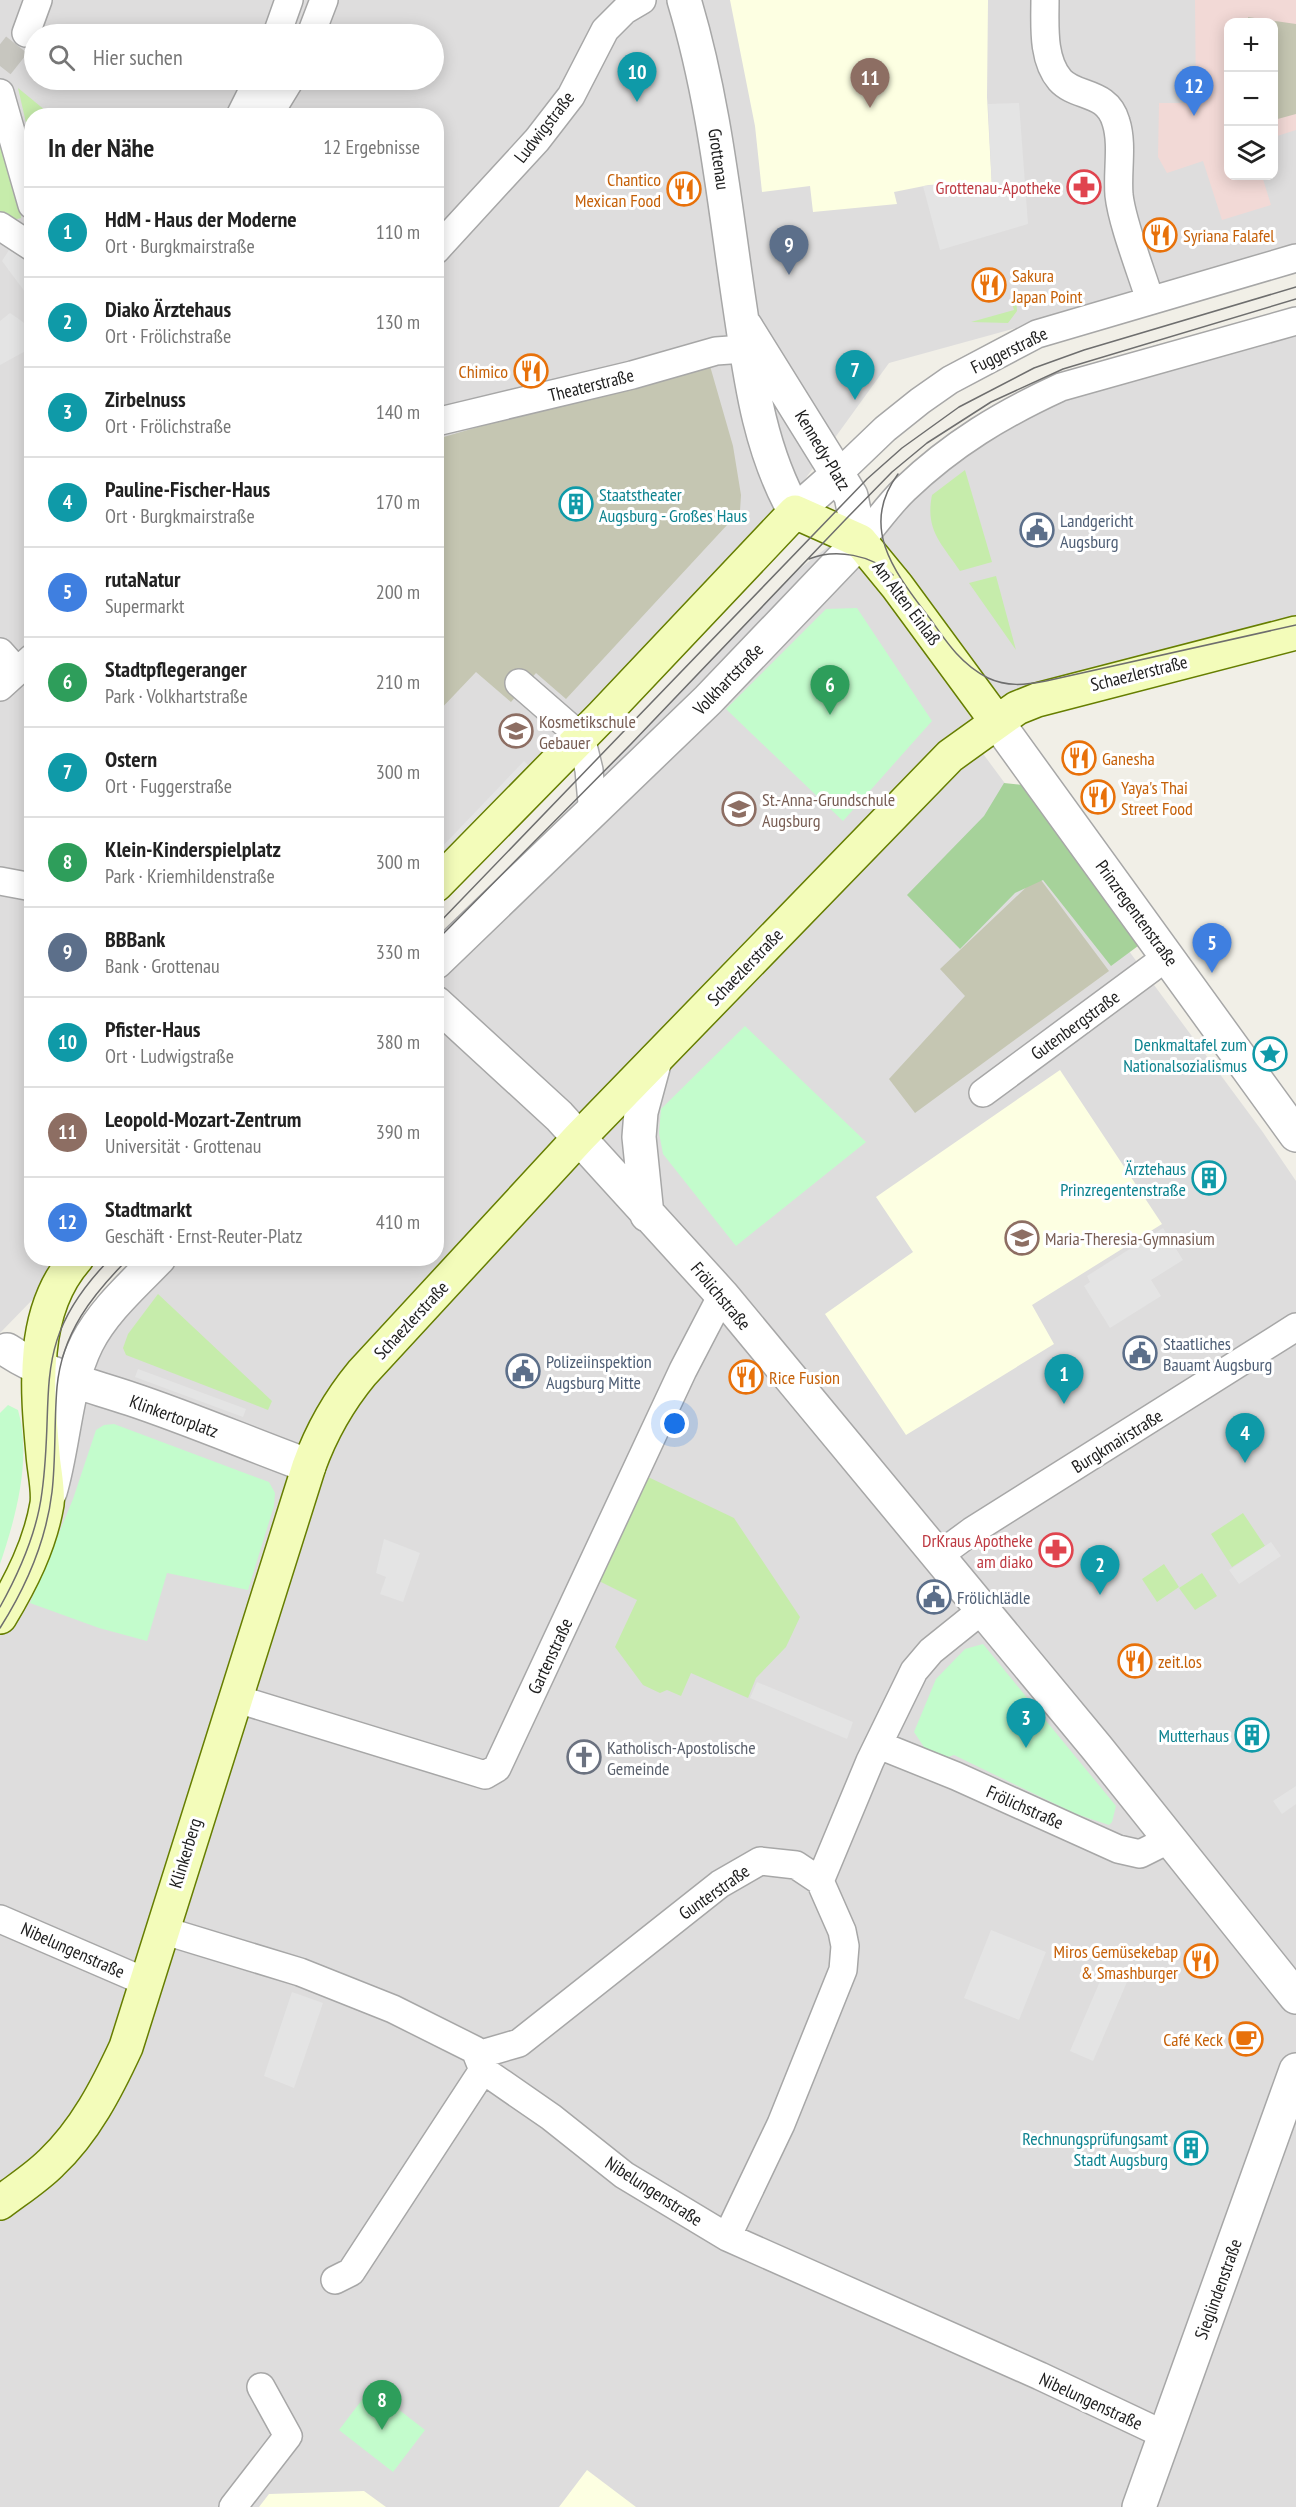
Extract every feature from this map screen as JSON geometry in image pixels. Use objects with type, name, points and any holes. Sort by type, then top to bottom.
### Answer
[{"type":"main road","name":"Am Alten Einlaß","points":[[795,512],[860,542],[892,579],[997,722]]},
{"type":"main road","points":[[444,877],[795,512]]},
{"type":"main road","name":"Schaezlerstraße","points":[[309,1466],[321,1433],[337,1404],[362,1372],[579,1138],[950,756],[1017,708],[1047,696],[1296,633]]},
{"type":"main road","points":[[0,1617],[26,1568],[47,1502],[39,1409],[39,1366],[46,1313],[58,1281],[70,1266]]},
{"type":"main road","name":"Klinkerberg","points":[[0,2203],[51,2163],[83,2125],[105,2092],[126,2047],[234,1698],[309,1466]]},
{"type":"street","points":[[30,24],[38,0]]},
{"type":"street","points":[[281,24],[289,0]]},
{"type":"street","points":[[314,24],[324,0]]},
{"type":"street","name":"Ludwigstraße","points":[[444,241],[537,140],[571,96],[606,30],[625,10],[642,0]]},
{"type":"street","name":"Grottenau","points":[[684,0],[713,115],[743,335]]},
{"type":"street","points":[[1045,0],[1047,48],[1054,70],[1060,80],[1070,87],[1088,93],[1107,104],[1116,122],[1119,197],[1150,300]]},
{"type":"street","points":[[244,108],[253,90]]},
{"type":"street","points":[[273,108],[284,90]]},
{"type":"street","points":[[0,93],[24,178]]},
{"type":"street","points":[[0,226],[24,242]]},
{"type":"street","name":"Fuggerstraße","points":[[832,479],[885,429],[950,380],[1036,334],[1296,258]]},
{"type":"street","points":[[860,542],[904,490],[987,423],[1025,403],[1061,387],[1296,321]]},
{"type":"street","points":[[743,335],[753,396],[771,461],[795,512],[832,479]]},
{"type":"street","name":"Theaterstraße","points":[[444,420],[632,375],[716,351],[743,335]]},
{"type":"street","name":"Kennedy-Platz","points":[[743,335],[832,479],[851,496],[860,542]]},
{"type":"street","name":"Volkhartstraße","points":[[444,954],[593,814],[708,700],[860,542]]},
{"type":"street","points":[[519,683],[581,737],[589,770],[593,814]]},
{"type":"street","name":"Prinzregentenstraße","points":[[997,722],[1296,1135]]},
{"type":"street","points":[[0,880],[24,885]]},
{"type":"street","name":"Gutenbergstraße","points":[[983,1093],[1168,956]]},
{"type":"street","name":"Frölichstraße","points":[[444,1011],[579,1138],[722,1295],[1170,1839],[1296,1997]]},
{"type":"street","points":[[647,1215],[639,1137],[641,1112],[655,1060]]},
{"type":"street","points":[[47,1502],[86,1345],[105,1313],[151,1266]]},
{"type":"street","name":"Gartenstraße","points":[[234,1698],[485,1775],[497,1768],[683,1370],[722,1295]]},
{"type":"street","points":[[2,1351],[46,1313]]},
{"type":"street","name":"Burgkmairstraße","points":[[938,1556],[972,1531],[1296,1327]]},
{"type":"street","name":"Klinkertorplatz","points":[[2,1351],[76,1381],[131,1399],[309,1466]]},
{"type":"street","points":[[727,2237],[781,2124],[843,1970],[845,1946],[842,1931],[820,1881],[914,1671],[931,1651],[982,1610]]},
{"type":"street","name":"Frölichstraße","points":[[879,1745],[957,1776],[1118,1849],[1140,1854],[1170,1839]]},
{"type":"street","name":"Gunterstraße","points":[[480,2063],[519,2043],[720,1884],[760,1861],[796,1865],[820,1881]]},
{"type":"street","name":"Nibelungenstraße","points":[[0,1919],[146,1982]]},
{"type":"street","name":"Nibelungenstraße","points":[[162,1930],[282,1965],[393,2008],[475,2050],[480,2063],[624,2175],[727,2237],[1040,2376],[1165,2435]]},
{"type":"street","points":[[335,2280],[351,2272],[480,2063]]},
{"type":"street","name":"Sieglindenstraße","points":[[1139,2507],[1296,2070]]},
{"type":"street","points":[[233,2507],[288,2436],[261,2387]]},
{"type":"shaded area","points":[[0,0],[1296,0],[1296,251],[889,363],[787,504],[444,877],[444,108],[24,108],[24,1266],[65,1266],[0,1333]]},
{"type":"shaded area","points":[[730,0],[988,0],[987,97],[992,189],[946,192],[946,184],[929,185],[894,192],[897,204],[813,212],[810,186],[762,192],[755,126]]},
{"type":"shaded area","points":[[1195,0],[1296,0],[1296,130],[1278,136],[1278,18],[1224,18],[1224,180],[1263,180],[1271,205],[1222,220],[1203,161],[1167,173],[1158,157],[1159,103],[1196,103]]},
{"type":"shaded area","points":[[1278,21],[1296,24],[1296,114],[1278,119]]},
{"type":"shaded area","points":[[1019,103],[1028,224],[940,250],[923,186],[946,184],[947,192],[992,189],[988,104]]},
{"type":"shaded area","points":[[9,250],[24,259],[24,291],[2,261]]},
{"type":"shaded area","points":[[10,313],[24,323],[24,352],[0,365],[0,321]]},
{"type":"shaded area","points":[[1296,332],[1296,621],[964,728],[1262,1131],[1296,1181],[1296,2507],[0,2507],[0,1613],[70,1424],[137,1266],[444,1266],[444,939],[794,573],[992,420]]},
{"type":"shaded area","points":[[708,359],[733,446],[741,495],[740,511],[566,699],[536,673],[511,702],[476,672],[444,706],[444,437]]},
{"type":"shaded area","points":[[524,761],[528,765],[444,854],[444,845]]},
{"type":"shaded area","points":[[1038,876],[1109,971],[915,1113],[889,1079],[965,996],[940,969]]},
{"type":"shaded area","name":"Maria-Theresia-Gymnasium","points":[[1060,1070],[1162,1224],[1032,1305],[1054,1344],[906,1435],[825,1314],[913,1252],[876,1197]]},
{"type":"shaded area","points":[[1163,1228],[1183,1260],[1151,1280],[1161,1296],[1110,1328],[1084,1286],[1090,1282],[1087,1276]]},
{"type":"shaded area","points":[[138,1369],[246,1409],[243,1417],[135,1377]]},
{"type":"shaded area","points":[[384,1539],[420,1553],[403,1602],[380,1594],[386,1577],[376,1573]]},
{"type":"shaded area","points":[[1271,1542],[1281,1556],[1239,1584],[1229,1570]]},
{"type":"shaded area","points":[[757,1682],[853,1722],[847,1739],[750,1698]]},
{"type":"shaded area","points":[[1296,1786],[1296,1804],[1282,1814],[1273,1801]]},
{"type":"shaded area","points":[[991,1930],[1046,1952],[1019,2020],[964,1998]]},
{"type":"shaded area","points":[[1107,1965],[1130,1975],[1093,2061],[1070,2051]]},
{"type":"shaded area","points":[[292,1992],[323,2003],[294,2088],[264,2076]]},
{"type":"shaded area","points":[[587,2470],[636,2507],[559,2507]]},
{"type":"shaded area","points":[[364,2491],[386,2507],[259,2507],[269,2494]]},
{"type":"green space","points":[[18,88],[42,108],[24,108],[24,114]]},
{"type":"green space","points":[[0,128],[21,218],[13,220],[0,214]]},
{"type":"green space","points":[[1016,298],[1017,311],[1008,323],[971,322],[1014,310],[1011,300]]},
{"type":"green space","points":[[965,470],[992,562],[960,571],[936,536],[930,507],[932,495]]},
{"type":"green space","points":[[996,576],[1016,650],[969,583]]},
{"type":"green space","points":[[857,608],[932,721],[843,821],[726,709],[826,609]]},
{"type":"green space","points":[[1004,783],[1023,785],[1138,946],[1111,966],[1043,880],[1015,893],[960,949],[907,895],[984,816]]},
{"type":"green space","points":[[745,1026],[866,1142],[736,1246],[663,1154],[659,1133],[661,1109]]},
{"type":"green space","points":[[158,1294],[272,1401],[268,1410],[126,1355],[123,1348],[128,1334]]},
{"type":"green space","points":[[8,1405],[18,1410],[22,1428],[23,1467],[12,1527],[0,1564],[0,1413]]},
{"type":"green space","points":[[114,1424],[269,1482],[275,1493],[274,1506],[248,1590],[167,1573],[147,1641],[99,1628],[30,1603],[73,1499],[96,1430],[104,1425]]},
{"type":"green space","points":[[646,1476],[734,1518],[800,1617],[786,1647],[756,1678],[748,1698],[691,1673],[681,1696],[667,1690],[660,1693],[643,1685],[615,1647],[637,1600],[597,1580]]},
{"type":"green space","points":[[1243,1513],[1265,1546],[1232,1567],[1211,1534]]},
{"type":"green space","points":[[1164,1564],[1179,1587],[1157,1602],[1142,1579]]},
{"type":"green space","points":[[1202,1573],[1217,1596],[1195,1610],[1179,1588]]},
{"type":"green space","points":[[983,1644],[1116,1806],[1109,1825],[1076,1814],[954,1755],[945,1758],[926,1750],[914,1732],[936,1679],[965,1649]]},
{"type":"green space","points":[[371,2388],[425,2430],[393,2472],[339,2430]]},
{"type":"tunnel","points":[[0,66],[24,36]]},
{"type":"tram line","points":[[444,918],[867,479],[902,448],[959,407],[1034,368],[1084,350],[1296,287]]},
{"type":"tram line","points":[[444,933],[631,744],[892,472],[927,443],[991,402],[1063,369],[1296,299]]},
{"type":"tram line","points":[[898,474],[886,494],[881,514],[882,533],[895,569],[949,645],[970,667],[995,681],[1016,684],[1046,681],[1296,625]]},
{"type":"tram line","points":[[809,559],[831,554],[853,555],[875,563],[893,575]]},
{"type":"tram line","points":[[0,1607],[27,1551],[40,1507],[46,1456],[48,1395],[56,1342],[67,1316],[85,1288],[104,1266]]},
{"type":"tram line","points":[[0,1628],[34,1563],[45,1529],[53,1479],[57,1387],[65,1349],[72,1332],[91,1301],[122,1266]]},
{"type":"place","name":"Pfister-Haus","points":[[637,102]]},
{"type":"place","name":"Leopold-Mozart-Zentrum","points":[[870,108]]},
{"type":"place","name":"Stadtmarkt","points":[[1194,116]]},
{"type":"place","name":"Grottenau-Apotheke","points":[[1084,187]]},
{"type":"place","name":"Chantico Mexican Food","points":[[684,189]]},
{"type":"place","name":"Syriana Falafel","points":[[1160,235]]},
{"type":"place","name":"BBBank","points":[[789,275]]},
{"type":"place","name":"Sakura Japan Point","points":[[989,285]]},
{"type":"place","name":"Chimico","points":[[531,371]]},
{"type":"place","name":"Ostern","points":[[855,400]]},
{"type":"place","name":"Staatstheater Augsburg - Großes Haus","points":[[576,504]]},
{"type":"place","name":"Landgericht Augsburg","points":[[1037,530]]},
{"type":"place","name":"Stadtpflegeranger","points":[[830,715]]},
{"type":"place","name":"Kosmetikschule Gebauer","points":[[516,731]]},
{"type":"place","name":"Ganesha","points":[[1079,758]]},
{"type":"place","name":"Yaya's Thai Street Food","points":[[1098,797]]},
{"type":"place","name":"St.-Anna-Grundschule Augsburg","points":[[739,809]]},
{"type":"place","name":"rutaNatur","points":[[1212,973]]},
{"type":"place","name":"Denkmaltafel zum Nationalsozialismus","points":[[1270,1054]]},
{"type":"place","name":"Ärztehaus Prinzregentenstraße","points":[[1209,1178]]},
{"type":"place","name":"Maria-Theresia-Gymnasium","points":[[1022,1238]]},
{"type":"place","name":"Staatliches Bauamt Augsburg","points":[[1140,1353]]},
{"type":"place","name":"Polizeiinspektion Augsburg Mitte","points":[[523,1371]]},
{"type":"place","name":"Rice Fusion","points":[[746,1377]]},
{"type":"place","name":"HdM - Haus der Moderne","points":[[1064,1404]]},
{"type":"place","name":"Pauline-Fischer-Haus","points":[[1245,1463]]},
{"type":"place","name":"DrKraus Apotheke am diako","points":[[1056,1550]]},
{"type":"place","name":"Diako Ärztehaus","points":[[1100,1595]]},
{"type":"place","name":"Frölichlädle","points":[[934,1597]]},
{"type":"place","name":"zeit.los","points":[[1135,1661]]},
{"type":"place","name":"Mutterhaus","points":[[1252,1735]]},
{"type":"place","name":"Zirbelnuss","points":[[1026,1748]]},
{"type":"place","name":"Katholisch-Apostolische Gemeinde","points":[[584,1757]]},
{"type":"place","name":"Miros Gemüsekebap & Smashburger","points":[[1201,1961]]},
{"type":"place","name":"Café Keck","points":[[1246,2039]]},
{"type":"place","name":"Rechnungsprüfungsamt Stadt Augsburg","points":[[1191,2148]]},
{"type":"place","name":"Klein-Kinderspielplatz","points":[[382,2430]]}]
